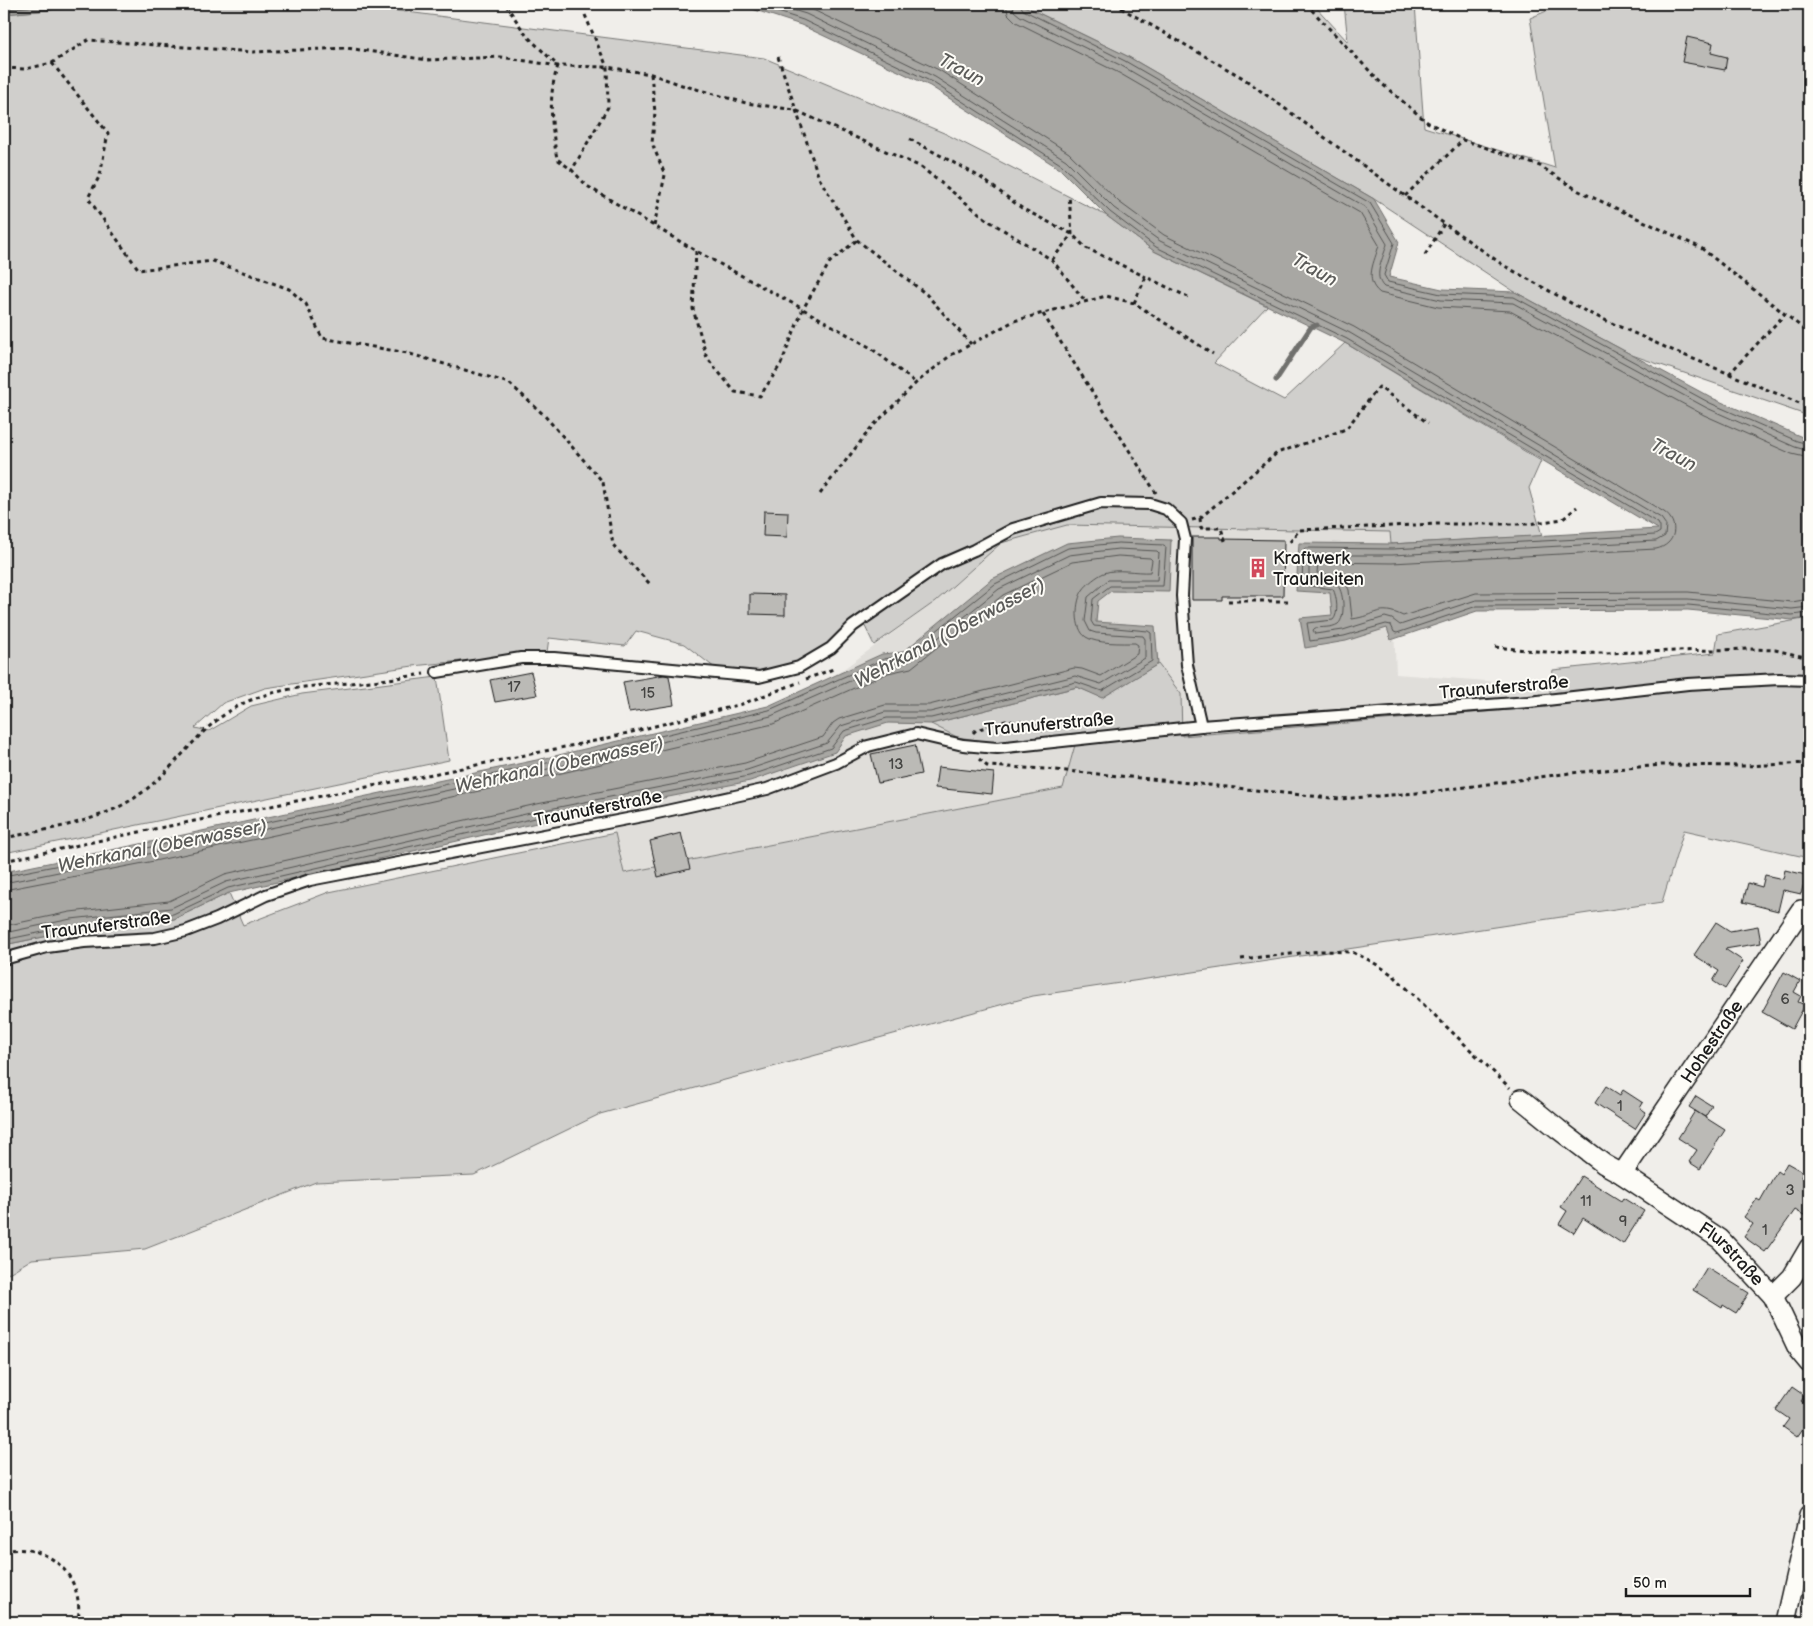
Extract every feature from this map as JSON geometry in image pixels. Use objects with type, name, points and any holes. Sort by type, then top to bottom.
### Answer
[{"type":"street","name":"Hohestraße","points":[[1622,1174],[1801,910]]},
{"type":"street","name":"Flurstraße","points":[[1521,1099],[1604,1164],[1720,1239],[1773,1296],[1799,1351],[1809,1363]]},
{"type":"street","points":[[1773,1296],[1792,1277],[1809,1248]]},
{"type":"street","points":[[1785,1622],[1809,1516]]},
{"type":"lane","points":[[437,672],[521,658],[554,658],[759,677],[799,667],[831,648],[853,626],[942,564],[974,550],[1013,529],[1100,502],[1150,504],[1166,509],[1181,523],[1185,539],[1182,596],[1187,665],[1201,726]]},
{"type":"lane","name":"Traunuferstraße","points":[[4,959],[47,947],[84,942],[154,938],[186,931],[217,919],[266,895],[310,880],[648,816],[767,789],[836,763],[868,746],[916,734],[963,745],[997,748],[1201,726],[1529,702],[1688,684],[1779,679],[1809,680]]},
{"type":"path","points":[[1114,4],[1243,78],[1503,265],[1587,312],[1809,407]]},
{"type":"path","points":[[1306,4],[1381,84],[1427,122],[1463,140],[1540,166],[1579,191],[1701,248],[1809,333]]},
{"type":"path","points":[[506,5],[526,35],[558,66]]},
{"type":"path","points":[[572,170],[608,107],[607,67],[585,15]]},
{"type":"path","points":[[4,68],[25,69],[52,63],[88,40],[253,52],[347,48],[428,60],[501,57],[558,66],[607,67],[652,74],[746,103],[795,110],[921,167],[989,221],[1052,260],[1086,302]]},
{"type":"path","points":[[778,57],[819,178],[857,240],[926,294],[971,344]]},
{"type":"path","points":[[52,63],[108,134],[100,175],[88,198],[139,270],[213,261],[289,289],[306,304],[322,338],[407,353],[509,383],[544,415],[603,482],[613,545],[650,584]]},
{"type":"path","points":[[558,66],[552,82],[552,122],[557,159],[572,170],[587,186],[696,251],[870,348],[916,383]]},
{"type":"path","points":[[652,74],[655,112],[652,143],[665,175],[654,226]]},
{"type":"path","points":[[910,139],[980,177],[1023,209],[1072,234],[1086,248],[1188,297]]},
{"type":"path","points":[[1405,196],[1463,140]]},
{"type":"path","points":[[1052,260],[1072,234],[1069,195]]},
{"type":"path","points":[[1425,254],[1444,224]]},
{"type":"path","points":[[696,251],[693,309],[707,358],[735,392],[760,396],[781,364],[803,309],[830,262],[857,240]]},
{"type":"path","points":[[1134,303],[1146,277]]},
{"type":"path","points":[[820,494],[871,428],[916,383],[951,355],[1014,321],[1106,296],[1134,303],[1213,354]]},
{"type":"path","points":[[1043,314],[1166,509]]},
{"type":"path","points":[[1729,374],[1785,314]]},
{"type":"path","points":[[1181,523],[1200,518],[1277,453],[1346,429],[1379,387],[1428,423]]},
{"type":"path","points":[[1290,542],[1299,530],[1437,524],[1528,524],[1563,519],[1577,508]]},
{"type":"path","points":[[1200,518],[1201,528],[1221,528],[1225,541]]},
{"type":"path","points":[[1228,600],[1288,601]]},
{"type":"path","points":[[1495,647],[1566,654],[1750,649],[1775,650],[1809,658]]},
{"type":"path","points":[[4,861],[604,739],[742,704],[836,668]]},
{"type":"path","points":[[4,838],[86,819],[116,808],[140,794],[164,773],[195,738],[214,722],[239,706],[264,696],[298,688],[437,672]]},
{"type":"path","points":[[1057,742],[1034,723],[1006,721],[976,730],[963,745],[987,766],[1045,769],[1340,799],[1429,792],[1570,773],[1662,765],[1746,766],[1809,763]]},
{"type":"path","points":[[1241,959],[1321,951],[1352,952],[1371,961],[1393,975],[1521,1099]]},
{"type":"path","points":[[4,1550],[28,1550],[54,1560],[73,1580],[80,1611],[78,1622]]},
{"type":"shaded area","points":[[114,4],[326,4],[360,6],[764,58],[944,133],[1107,216],[1154,251],[1267,306],[1214,363],[1284,400],[1345,343],[1541,461],[1529,488],[1542,536],[1391,544],[1390,532],[1067,525],[1001,543],[936,601],[874,645],[860,616],[805,662],[756,673],[715,668],[684,644],[636,631],[625,646],[549,638],[547,652],[413,666],[265,688],[223,703],[195,728],[209,731],[251,706],[302,694],[437,677],[449,760],[4,853],[4,14]]},
{"type":"shaded area","points":[[1020,4],[1313,4],[1348,42],[1344,4],[1415,4],[1424,127],[1555,168],[1530,18],[1549,10],[1548,4],[1809,4],[1809,416],[1632,355],[1515,292],[1374,199],[1127,56]]},
{"type":"shaded area","name":"Kraftwerk Traunleiten","points":[[1067,525],[1390,532],[1396,674],[1551,686],[1548,707],[1182,736],[1181,694],[1102,698],[932,723],[957,737],[1004,744],[1074,734],[1075,745],[1063,788],[624,873],[608,809],[750,781],[835,752],[830,679],[936,601],[1001,543]]},
{"type":"shaded area","points":[[1809,618],[1809,858],[1684,830],[1662,902],[1033,996],[600,1114],[474,1175],[316,1182],[145,1249],[32,1259],[4,1276],[4,945],[73,931],[174,919],[229,893],[243,925],[329,892],[615,833],[624,873],[1063,788],[1075,745],[1074,734],[1004,744],[957,737],[931,724],[1077,687],[1102,697],[1158,664],[1181,694],[1182,736],[1548,707],[1553,670],[1715,653],[1718,634]]},
{"type":"water","points":[[4,4],[114,4],[4,14]]},
{"type":"water","name":"Traun","points":[[737,4],[1020,4],[1127,56],[1374,199],[1399,242],[1389,277],[1442,289],[1515,292],[1712,398],[1809,440],[1809,618],[1793,620],[1688,610],[1477,611],[1391,640],[1387,628],[1346,641],[1305,648],[1300,618],[1332,615],[1330,593],[1296,591],[1299,543],[1391,544],[1658,529],[1345,343],[1154,251],[1107,216],[1060,169],[930,86],[801,25]]},
{"type":"water","name":"Wehrkanal (Oberwasser)","points":[[1118,538],[1171,540],[1169,592],[1111,591],[1098,601],[1096,622],[1155,626],[1158,664],[1102,698],[1077,687],[931,724],[888,723],[846,736],[835,752],[750,781],[541,822],[229,893],[174,919],[73,931],[4,945],[4,872],[546,758],[768,706],[882,654],[903,652],[992,579],[1067,543]]},
{"type":"building","points":[[1687,37],[1713,43],[1711,53],[1727,57],[1725,70],[1682,62]]},
{"type":"building","points":[[764,511],[788,512],[787,537],[763,536]]},
{"type":"building","points":[[1192,537],[1284,540],[1283,596],[1222,596],[1222,600],[1192,600]]},
{"type":"building","points":[[750,594],[785,595],[785,615],[750,614]]},
{"type":"building","points":[[531,672],[537,695],[495,702],[490,680]]},
{"type":"building","points":[[664,675],[669,676],[674,705],[629,712],[623,682]]},
{"type":"building","points":[[915,745],[921,774],[878,783],[871,754]]},
{"type":"building","points":[[938,767],[994,773],[992,794],[935,788]]},
{"type":"building","points":[[681,833],[690,869],[658,877],[650,841]]},
{"type":"building","points":[[1785,870],[1806,875],[1801,894],[1783,890],[1778,911],[1743,902],[1748,883],[1762,887],[1765,875],[1783,879]]},
{"type":"building","points":[[1716,922],[1730,931],[1758,926],[1761,943],[1725,949],[1743,961],[1725,989],[1713,981],[1719,971],[1694,955]]},
{"type":"building","points":[[1784,972],[1800,981],[1794,992],[1801,996],[1798,1002],[1805,1005],[1792,1029],[1762,1012]]},
{"type":"building","points":[[1606,1086],[1620,1095],[1623,1090],[1643,1103],[1640,1108],[1646,1112],[1635,1129],[1595,1103]]},
{"type":"building","points":[[1696,1096],[1712,1106],[1705,1117],[1689,1107]]},
{"type":"building","points":[[1695,1111],[1725,1130],[1700,1169],[1689,1162],[1697,1150],[1678,1138]]},
{"type":"building","points":[[1787,1163],[1803,1172],[1801,1177],[1809,1182],[1809,1218],[1795,1210],[1765,1252],[1744,1237],[1753,1224],[1744,1217],[1757,1199],[1760,1201],[1777,1171],[1781,1174]]},
{"type":"building","points":[[1581,1176],[1621,1201],[1623,1198],[1644,1211],[1623,1244],[1583,1218],[1574,1233],[1559,1224],[1567,1211],[1561,1207]]},
{"type":"building","points":[[1707,1267],[1749,1293],[1736,1313],[1723,1305],[1722,1308],[1693,1290]]},
{"type":"building","points":[[1792,1387],[1805,1396],[1801,1401],[1809,1407],[1809,1420],[1797,1437],[1783,1427],[1789,1419],[1776,1410]]},
{"type":"waterway","points":[[1276,380],[1311,327],[1317,325]]},
{"type":"place","name":"Kraftwerk Traunleiten","points":[[1258,568]]}]
